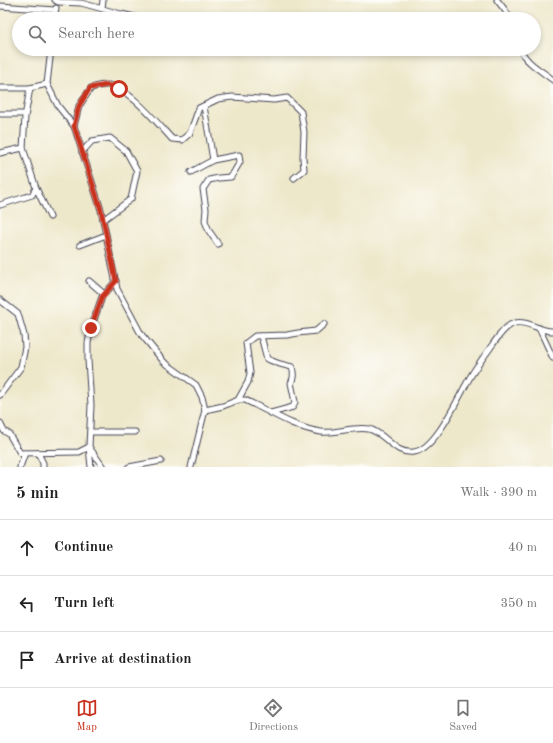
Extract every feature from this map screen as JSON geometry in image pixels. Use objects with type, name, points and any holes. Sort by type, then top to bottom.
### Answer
[{"type":"street","points":[[102,8],[103,0]]},
{"type":"street","points":[[497,0],[506,12]]},
{"type":"street","points":[[0,6],[55,10],[57,1],[81,3],[115,12]]},
{"type":"street","points":[[50,56],[47,84],[58,106],[74,126],[101,210],[117,289],[141,334],[164,362],[196,385],[205,410],[191,467]]},
{"type":"street","points":[[524,56],[536,68],[553,80]]},
{"type":"street","points":[[0,88],[30,88],[47,84]]},
{"type":"street","points":[[74,126],[79,106],[90,88],[107,85],[119,89],[137,102],[172,139],[182,140],[190,133],[199,108],[218,99],[232,97],[274,100],[287,98],[301,112],[304,132],[304,170],[294,178]]},
{"type":"street","points":[[30,88],[25,114],[23,148],[36,188],[50,217]]},
{"type":"street","points":[[204,106],[213,160]]},
{"type":"street","points":[[0,114],[25,114]]},
{"type":"street","points":[[82,152],[92,141],[110,138],[126,151],[137,171],[131,199],[103,220]]},
{"type":"street","points":[[0,153],[23,148]]},
{"type":"street","points":[[190,172],[213,160],[239,155],[240,162],[231,177],[209,180],[203,189],[206,209],[205,221],[209,231],[218,244]]},
{"type":"street","points":[[0,205],[32,195],[36,188]]},
{"type":"street","points":[[80,246],[106,235]]},
{"type":"street","points":[[89,281],[104,294]]},
{"type":"street","points":[[90,467],[89,447],[92,405],[88,343],[91,328],[102,297],[116,281]]},
{"type":"street","points":[[0,300],[18,314],[24,335],[25,347],[21,367],[0,395]]},
{"type":"street","points":[[205,410],[223,406],[238,400],[245,400],[304,428],[322,432],[369,429],[379,433],[396,448],[404,452],[413,452],[425,447],[443,425],[472,374],[501,333],[514,323],[523,323],[553,331]]},
{"type":"street","points":[[238,400],[248,382],[250,373],[246,343],[255,336],[287,335],[316,331],[324,324]]},
{"type":"street","points":[[539,328],[553,358]]},
{"type":"street","points":[[261,336],[267,359],[292,368],[294,378],[291,383],[295,402],[293,407],[271,413]]},
{"type":"street","points":[[0,423],[4,431],[9,434],[20,453],[79,452],[89,447]]},
{"type":"street","points":[[90,432],[135,432]]},
{"type":"street","points":[[89,447],[103,467]]},
{"type":"street","points":[[20,467],[25,453]]},
{"type":"street","points":[[38,453],[43,463],[43,467]]},
{"type":"street","points":[[129,467],[161,461]]},
{"type":"route","points":[[91,328],[102,297],[116,281],[101,210],[74,126],[79,106],[90,88],[107,85],[119,89]]}]
